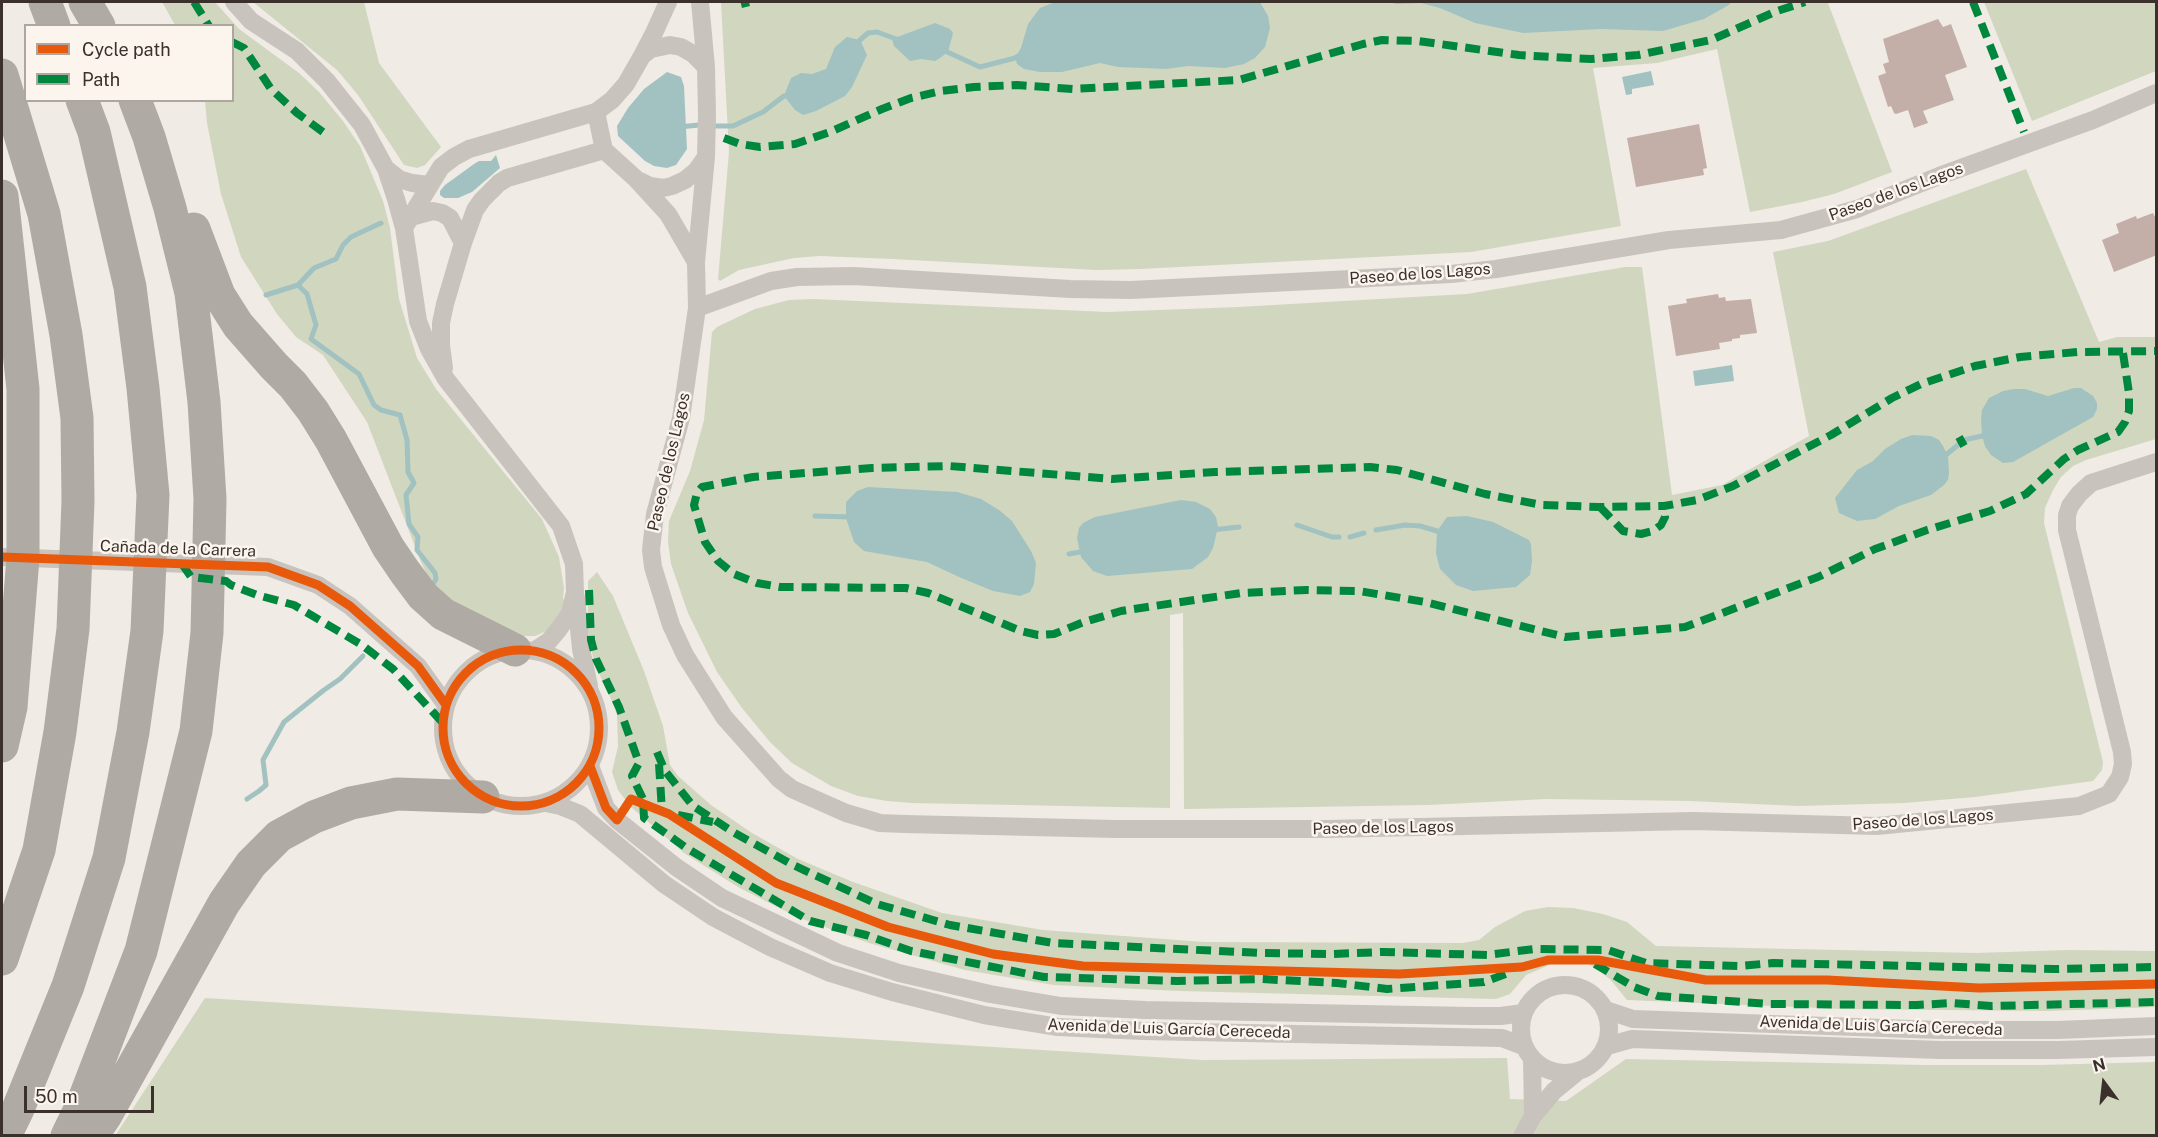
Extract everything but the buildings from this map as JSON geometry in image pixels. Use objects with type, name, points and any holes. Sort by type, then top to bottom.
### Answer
[{"type":"highway","points":[[45,2],[53,24]]},
{"type":"highway","points":[[85,2],[98,24]]},
{"type":"highway","points":[[2,75],[44,214],[66,335],[77,418],[78,501],[73,629],[60,732],[39,850],[2,959]]},
{"type":"highway","points":[[5,1136],[68,986],[109,858],[133,732],[147,631],[153,495],[130,287],[94,132],[83,102]]},
{"type":"highway","points":[[67,1136],[82,1105],[141,951],[196,731],[207,633],[210,499],[204,402],[191,293],[167,198],[136,102]]},
{"type":"highway","points":[[143,102],[165,145],[205,262],[219,295],[238,325],[293,385],[313,411],[388,547],[405,572],[423,596],[443,614],[525,651]]},
{"type":"highway","points":[[2,196],[23,388],[12,558],[11,707],[2,746]]},
{"type":"highway","points":[[92,1136],[224,903],[251,864],[279,836],[314,816],[351,803],[385,796],[397,794],[483,797]]},
{"type":"street","points":[[234,2],[251,21],[297,51],[327,81],[362,125],[386,169],[407,223],[414,299],[418,321],[429,350],[446,379],[561,525],[574,564],[581,649],[600,721],[598,744],[590,766],[579,782],[564,794],[546,803],[525,807],[504,805],[483,797],[466,784],[453,768],[445,748],[443,727],[446,705],[456,684],[472,667],[492,655],[525,651],[549,641],[570,613],[575,592]]},
{"type":"street","points":[[407,223],[441,167],[454,157],[469,149],[596,112],[612,100],[626,84],[668,2]]},
{"type":"street","name":"Paseo de los Lagos","points":[[700,2],[706,67],[706,157],[696,262],[697,308],[681,418],[655,514],[652,534],[653,567],[667,614],[685,655],[724,717],[766,766],[792,789],[846,813],[880,823],[1126,829],[1327,830],[1693,821],[1877,826],[2079,806],[2109,794],[2120,777],[2123,764],[2122,752],[2067,530],[2067,515],[2070,506],[2091,483],[2157,462]]},
{"type":"street","points":[[642,56],[651,49],[670,45],[681,47],[693,54],[706,67]]},
{"type":"street","name":"Paseo de los Lagos","points":[[697,308],[771,281],[797,277],[854,276],[1131,290],[1451,274],[1496,269],[1669,240],[1781,230],[1857,209],[2093,120],[2157,93]]},
{"type":"street","points":[[446,379],[441,345],[441,323],[463,243],[475,210],[499,183],[518,175],[604,150],[596,112]]},
{"type":"street","name":"Paseo de los Lagos","points":[[604,150],[635,178],[668,214],[696,262]]},
{"type":"street","name":"Paseo de los Lagos","points":[[635,178],[650,186],[663,188],[672,186],[686,180],[706,157]]},
{"type":"street","points":[[386,169],[399,179],[429,185]]},
{"type":"street","points":[[407,223],[433,211],[442,213],[450,218],[463,243]]},
{"type":"street","points":[[414,299],[421,304],[432,305],[446,301]]},
{"type":"street","name":"Cañada de la Carrera","points":[[12,558],[268,567],[318,585],[350,606],[418,666],[446,705]]},
{"type":"street","points":[[525,651],[561,661],[573,669],[591,691]]},
{"type":"street","name":"Avenida de Luis García Cereceda","points":[[590,766],[606,808],[617,820],[676,867],[722,898],[838,954],[899,973],[990,994],[1061,1006],[1156,1011],[1448,1016],[1502,1016],[1523,1013]]},
{"type":"street","name":"Avenida de Luis García Cereceda","points":[[546,803],[580,814],[664,884],[713,917],[770,947],[830,973],[904,995],[984,1015],[1058,1027],[1143,1031],[1502,1038],[1528,1053]]},
{"type":"street","points":[[1522,1136],[1533,1116],[1554,1091],[1576,1073],[1595,1063],[1607,1046],[1611,1028],[1606,1010],[1589,990],[1564,984],[1539,992],[1523,1013],[1520,1029],[1528,1053],[1533,1116]]},
{"type":"street","name":"Avenida de Luis García Cereceda","points":[[1606,1010],[1634,1019],[1939,1030],[2058,1030],[2157,1026]]},
{"type":"street","name":"Avenida de Luis García Cereceda","points":[[1607,1046],[1632,1040],[1940,1050],[2157,1047]]},
{"type":"street","points":[[1528,1053],[1552,1072],[1576,1073]]},
{"type":"green space","points":[[162,2],[215,2],[239,29],[299,73],[319,92],[360,146],[383,201],[390,228],[399,299],[417,358],[436,389],[542,519],[559,557],[564,588],[563,599],[567,601],[551,629],[535,636],[515,636],[468,615],[430,582],[367,422],[323,355],[296,337],[277,314],[241,257],[221,194],[205,102],[234,102],[234,24],[174,24]]},
{"type":"green space","points":[[253,2],[364,2],[379,63],[441,147],[425,165],[417,168],[404,165],[358,95],[337,70]]},
{"type":"green space","points":[[721,2],[1832,2],[1828,3],[1892,172],[1834,194],[1750,212],[1717,49],[1657,63],[1593,68],[1621,226],[1471,252],[1140,269],[1096,270],[820,256],[794,258],[739,270],[720,281],[718,279],[729,152]]},
{"type":"green space","points":[[1984,2],[2156,2],[2156,71],[2032,121]]},
{"type":"green space","points":[[2026,169],[2099,342],[2117,337],[2156,337],[2156,439],[2073,466],[2061,477],[2045,508],[2044,523],[2103,762],[2102,770],[2093,781],[1975,797],[1904,803],[1798,806],[1690,801],[1546,799],[1428,805],[1184,809],[1183,613],[1170,615],[1170,808],[887,801],[858,796],[831,786],[792,763],[770,742],[717,672],[688,613],[671,564],[668,542],[669,521],[690,471],[704,420],[712,332],[717,327],[755,309],[789,300],[813,299],[1107,312],[1238,307],[1467,294],[1625,267],[1642,267],[1672,495],[1722,485],[1809,436],[1773,252],[1828,241]]},
{"type":"green space","points":[[597,572],[613,596],[644,671],[663,726],[670,765],[678,776],[711,805],[752,833],[798,859],[853,882],[942,913],[1043,930],[1204,942],[1463,943],[1479,940],[1495,927],[1525,911],[1548,907],[1573,908],[1627,922],[1656,946],[1976,953],[2069,950],[2156,951],[2156,1007],[2048,1011],[1844,1009],[1627,1000],[1610,979],[1589,964],[1561,960],[1526,975],[1510,994],[1496,999],[1179,991],[1054,985],[965,970],[869,943],[797,917],[738,887],[684,853],[631,807],[618,790],[612,772],[618,746],[617,715],[594,663],[588,631],[588,581]]},
{"type":"green space","points":[[205,998],[1203,1060],[1507,1058],[1510,1099],[1566,1101],[1626,1059],[1924,1065],[2156,1062],[2156,1136],[115,1136]]},
{"type":"water","points":[[1055,2],[1260,2],[1268,16],[1270,28],[1265,47],[1255,58],[1244,64],[1225,68],[1188,66],[1166,69],[1118,67],[1100,63],[1062,72],[1024,69],[1017,64],[1015,58],[1021,48],[1028,24],[1040,8]]},
{"type":"water","points":[[1387,2],[1731,2],[1704,19],[1663,31],[1601,29],[1523,33],[1475,23],[1440,8],[1421,3]]},
{"type":"water","points":[[935,23],[950,29],[953,33],[948,52],[935,61],[921,59],[910,61],[894,46],[892,39]]},
{"type":"water","points":[[847,37],[860,40],[867,55],[852,87],[845,96],[816,111],[803,115],[795,110],[784,96],[791,78],[801,73],[812,74],[826,69],[835,47]]},
{"type":"water","points":[[1651,71],[1654,85],[1632,89],[1632,94],[1626,95],[1622,77]]},
{"type":"water","points":[[667,72],[681,77],[684,86],[687,149],[676,165],[667,168],[654,166],[645,161],[618,136],[617,126],[644,89]]},
{"type":"water","points":[[496,155],[500,168],[472,192],[458,198],[444,198],[440,195],[445,185],[474,164],[479,161],[491,161]]},
{"type":"water","points":[[1732,365],[1734,381],[1695,386],[1693,371]]},
{"type":"water","points":[[2081,388],[2093,396],[2097,409],[2093,417],[2013,462],[2003,463],[1991,455],[1982,436],[1981,418],[1982,410],[1989,398],[2003,391],[2014,389],[2025,389],[2048,396]]},
{"type":"water","points":[[1912,435],[1931,436],[1939,440],[1943,446],[1948,456],[1949,473],[1944,485],[1931,495],[1899,506],[1875,519],[1857,521],[1839,513],[1835,498],[1857,470],[1873,461],[1885,449]]},
{"type":"water","points":[[868,487],[957,492],[981,499],[999,510],[1012,521],[1036,563],[1034,584],[1030,592],[1020,596],[993,591],[927,562],[864,551],[854,542],[846,518],[846,502],[857,491]]},
{"type":"water","points":[[1181,500],[1196,502],[1210,509],[1216,517],[1218,527],[1213,548],[1208,557],[1192,569],[1107,576],[1093,571],[1081,557],[1077,538],[1079,528],[1083,523],[1095,517]]},
{"type":"water","points":[[1467,516],[1493,522],[1529,540],[1532,561],[1530,575],[1516,587],[1473,591],[1456,585],[1440,569],[1436,553],[1437,531],[1447,517]]},
{"type":"waterway","points":[[857,46],[868,33],[877,32],[899,40]]},
{"type":"waterway","points":[[943,50],[980,67],[1020,55]]},
{"type":"waterway","points":[[712,126],[733,126],[763,112],[784,96],[789,95]]},
{"type":"waterway","points":[[679,127],[699,125]]},
{"type":"waterway","points":[[381,223],[351,237],[343,245],[336,259],[314,268],[298,285],[307,294],[316,325],[311,339],[359,374],[374,405],[381,410],[400,415],[407,440],[408,472],[414,483],[406,495],[409,524],[418,537],[417,550],[435,573],[436,579],[431,587]]},
{"type":"waterway","points":[[266,295],[298,285]]},
{"type":"waterway","points":[[1947,454],[1964,440],[1982,436]]},
{"type":"waterway","points":[[815,516],[852,517]]},
{"type":"waterway","points":[[1297,525],[1332,537],[1339,537]]},
{"type":"waterway","points":[[1376,530],[1405,525],[1437,531]]},
{"type":"waterway","points":[[1212,530],[1239,527]]},
{"type":"waterway","points":[[1350,537],[1364,533]]},
{"type":"waterway","points":[[1069,554],[1085,551]]},
{"type":"waterway","points":[[247,799],[266,785],[263,760],[284,722],[340,679],[363,656]]},
{"type":"marked path","points":[[194,2],[208,24]]},
{"type":"marked path","points":[[741,4],[749,2]]},
{"type":"marked path","points":[[724,138],[740,144],[760,147],[795,144],[911,98],[974,87],[1017,85],[1073,89],[1239,80],[1382,40],[1418,41],[1519,55],[1551,57],[1591,59],[1638,55],[1711,40],[1777,11],[1805,2]]},
{"type":"marked path","points":[[1973,2],[2024,132]]},
{"type":"marked path","points":[[234,43],[244,48],[271,89],[297,113],[327,135]]},
{"type":"marked path","points":[[2123,353],[2129,393],[2129,411],[2125,422],[2118,432],[2064,459],[2026,494],[1990,511],[1875,549],[1818,577],[1685,627],[1565,637],[1425,602],[1359,591],[1307,590],[1241,593],[1121,611],[1054,634],[1038,635],[1021,631],[928,593],[906,588],[780,587],[757,583],[734,574],[718,561],[705,542],[694,505],[697,493],[702,487],[753,477],[872,468],[949,466],[1112,479],[1215,472],[1370,467],[1397,470],[1485,494],[1542,505],[1664,506],[1697,500],[1733,486],[1831,435],[1892,398],[1921,384],[1975,366],[2020,357],[2078,352],[2156,351]]},
{"type":"marked path","points":[[1959,437],[1964,446]]},
{"type":"marked path","points":[[1600,507],[1623,531],[1641,534],[1653,531],[1661,525],[1665,517],[1664,506]]},
{"type":"marked path","points":[[182,564],[191,577],[226,581],[257,595],[294,605],[362,645],[393,669],[443,723]]},
{"type":"marked path","points":[[589,590],[591,640],[596,659],[619,707],[639,763],[632,776],[643,799],[644,818],[688,849],[810,921],[866,935],[911,951],[1044,977],[1177,981],[1261,979],[1337,983],[1387,989],[1484,982],[1511,972]]},
{"type":"marked path","points":[[657,752],[665,771],[693,806],[733,832],[791,864],[877,904],[950,925],[1053,943],[1331,954],[1383,952],[1487,955],[1534,949],[1608,950],[1646,963],[1739,966],[1773,963],[2053,969],[2156,967]]},
{"type":"marked path","points":[[659,764],[662,811]]},
{"type":"marked path","points":[[678,815],[713,822]]},
{"type":"marked path","points":[[1595,964],[1634,987],[1658,996],[1770,1004],[1917,1005],[1952,1003],[1991,1006],[2156,1002]]},
{"type":"cycle path","points":[[2,557],[268,567],[318,585],[350,606],[418,666],[446,705]]},
{"type":"cycle path","points":[[521,650],[536,651],[551,656],[576,673],[593,698],[598,713],[599,728],[598,743],[593,758],[576,783],[551,800],[536,805],[521,806],[506,805],[491,800],[466,783],[449,758],[444,743],[443,728],[444,713],[449,698],[466,673],[491,656],[506,651],[521,650]]},
{"type":"cycle path","points":[[590,766],[606,808],[617,820],[631,799],[669,814],[776,883],[888,927],[993,954],[1083,966],[1399,974],[1522,967],[1548,960],[1598,960],[1706,980],[1827,980],[1979,988],[2156,984]]}]
